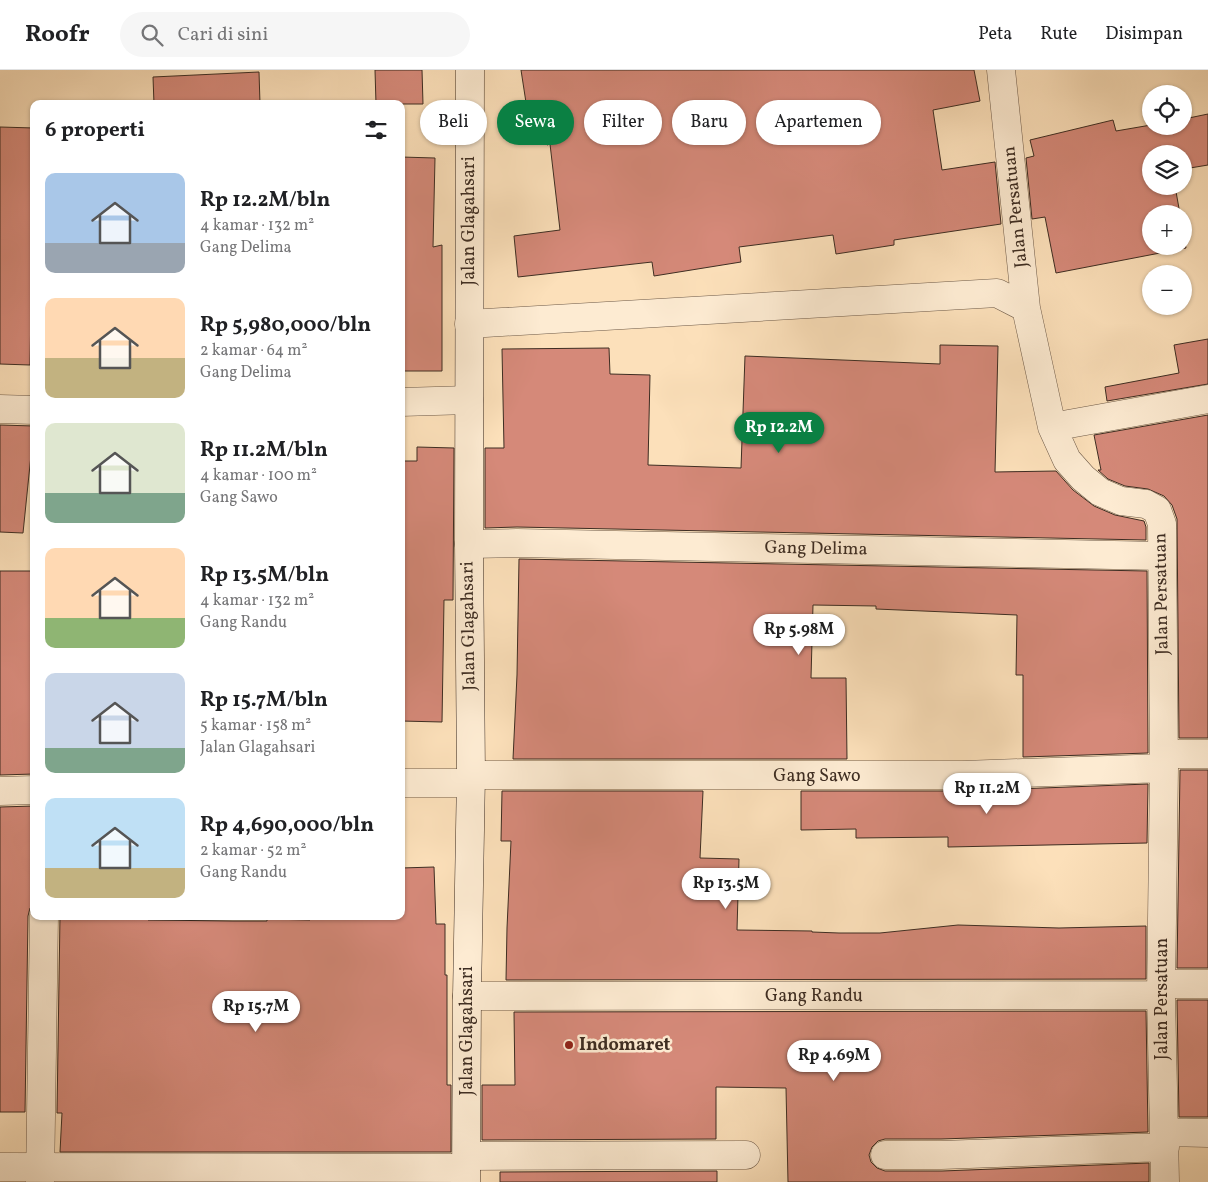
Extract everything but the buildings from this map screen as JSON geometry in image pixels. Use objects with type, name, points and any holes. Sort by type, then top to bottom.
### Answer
[{"type":"street","name":"Jalan Glagahsari","points":[[467,1169],[466,996],[471,779],[469,544],[470,70]]},
{"type":"street","name":"Jalan Persatuan","points":[[1001,70],[1026,308],[1052,427],[1067,460],[1083,478],[1100,492],[1121,501],[1146,504],[1157,510],[1162,524],[1164,761],[1161,989],[1165,1140],[1164,1182]]},
{"type":"street","points":[[469,324],[997,293],[1026,308]]},
{"type":"street","points":[[1052,427],[1208,399]]},
{"type":"street","points":[[405,402],[469,400]]},
{"type":"street","points":[[0,409],[30,410]]},
{"type":"street","name":"Gang Delima","points":[[469,544],[517,543],[1162,556]]},
{"type":"street","name":"Gang Sawo","points":[[405,783],[471,779],[953,776],[1164,761],[1208,754]]},
{"type":"street","points":[[0,791],[30,790]]},
{"type":"street","points":[[39,1174],[44,920]]},
{"type":"street","name":"Gang Randu","points":[[466,996],[1161,989],[1208,984]]},
{"type":"street","points":[[885,1154],[941,1155],[1165,1140],[1208,1132]]},
{"type":"street","points":[[0,1167],[39,1174],[467,1169],[746,1155]]},
{"type":"place","name":"Indomaret","points":[[569,1045]]}]
